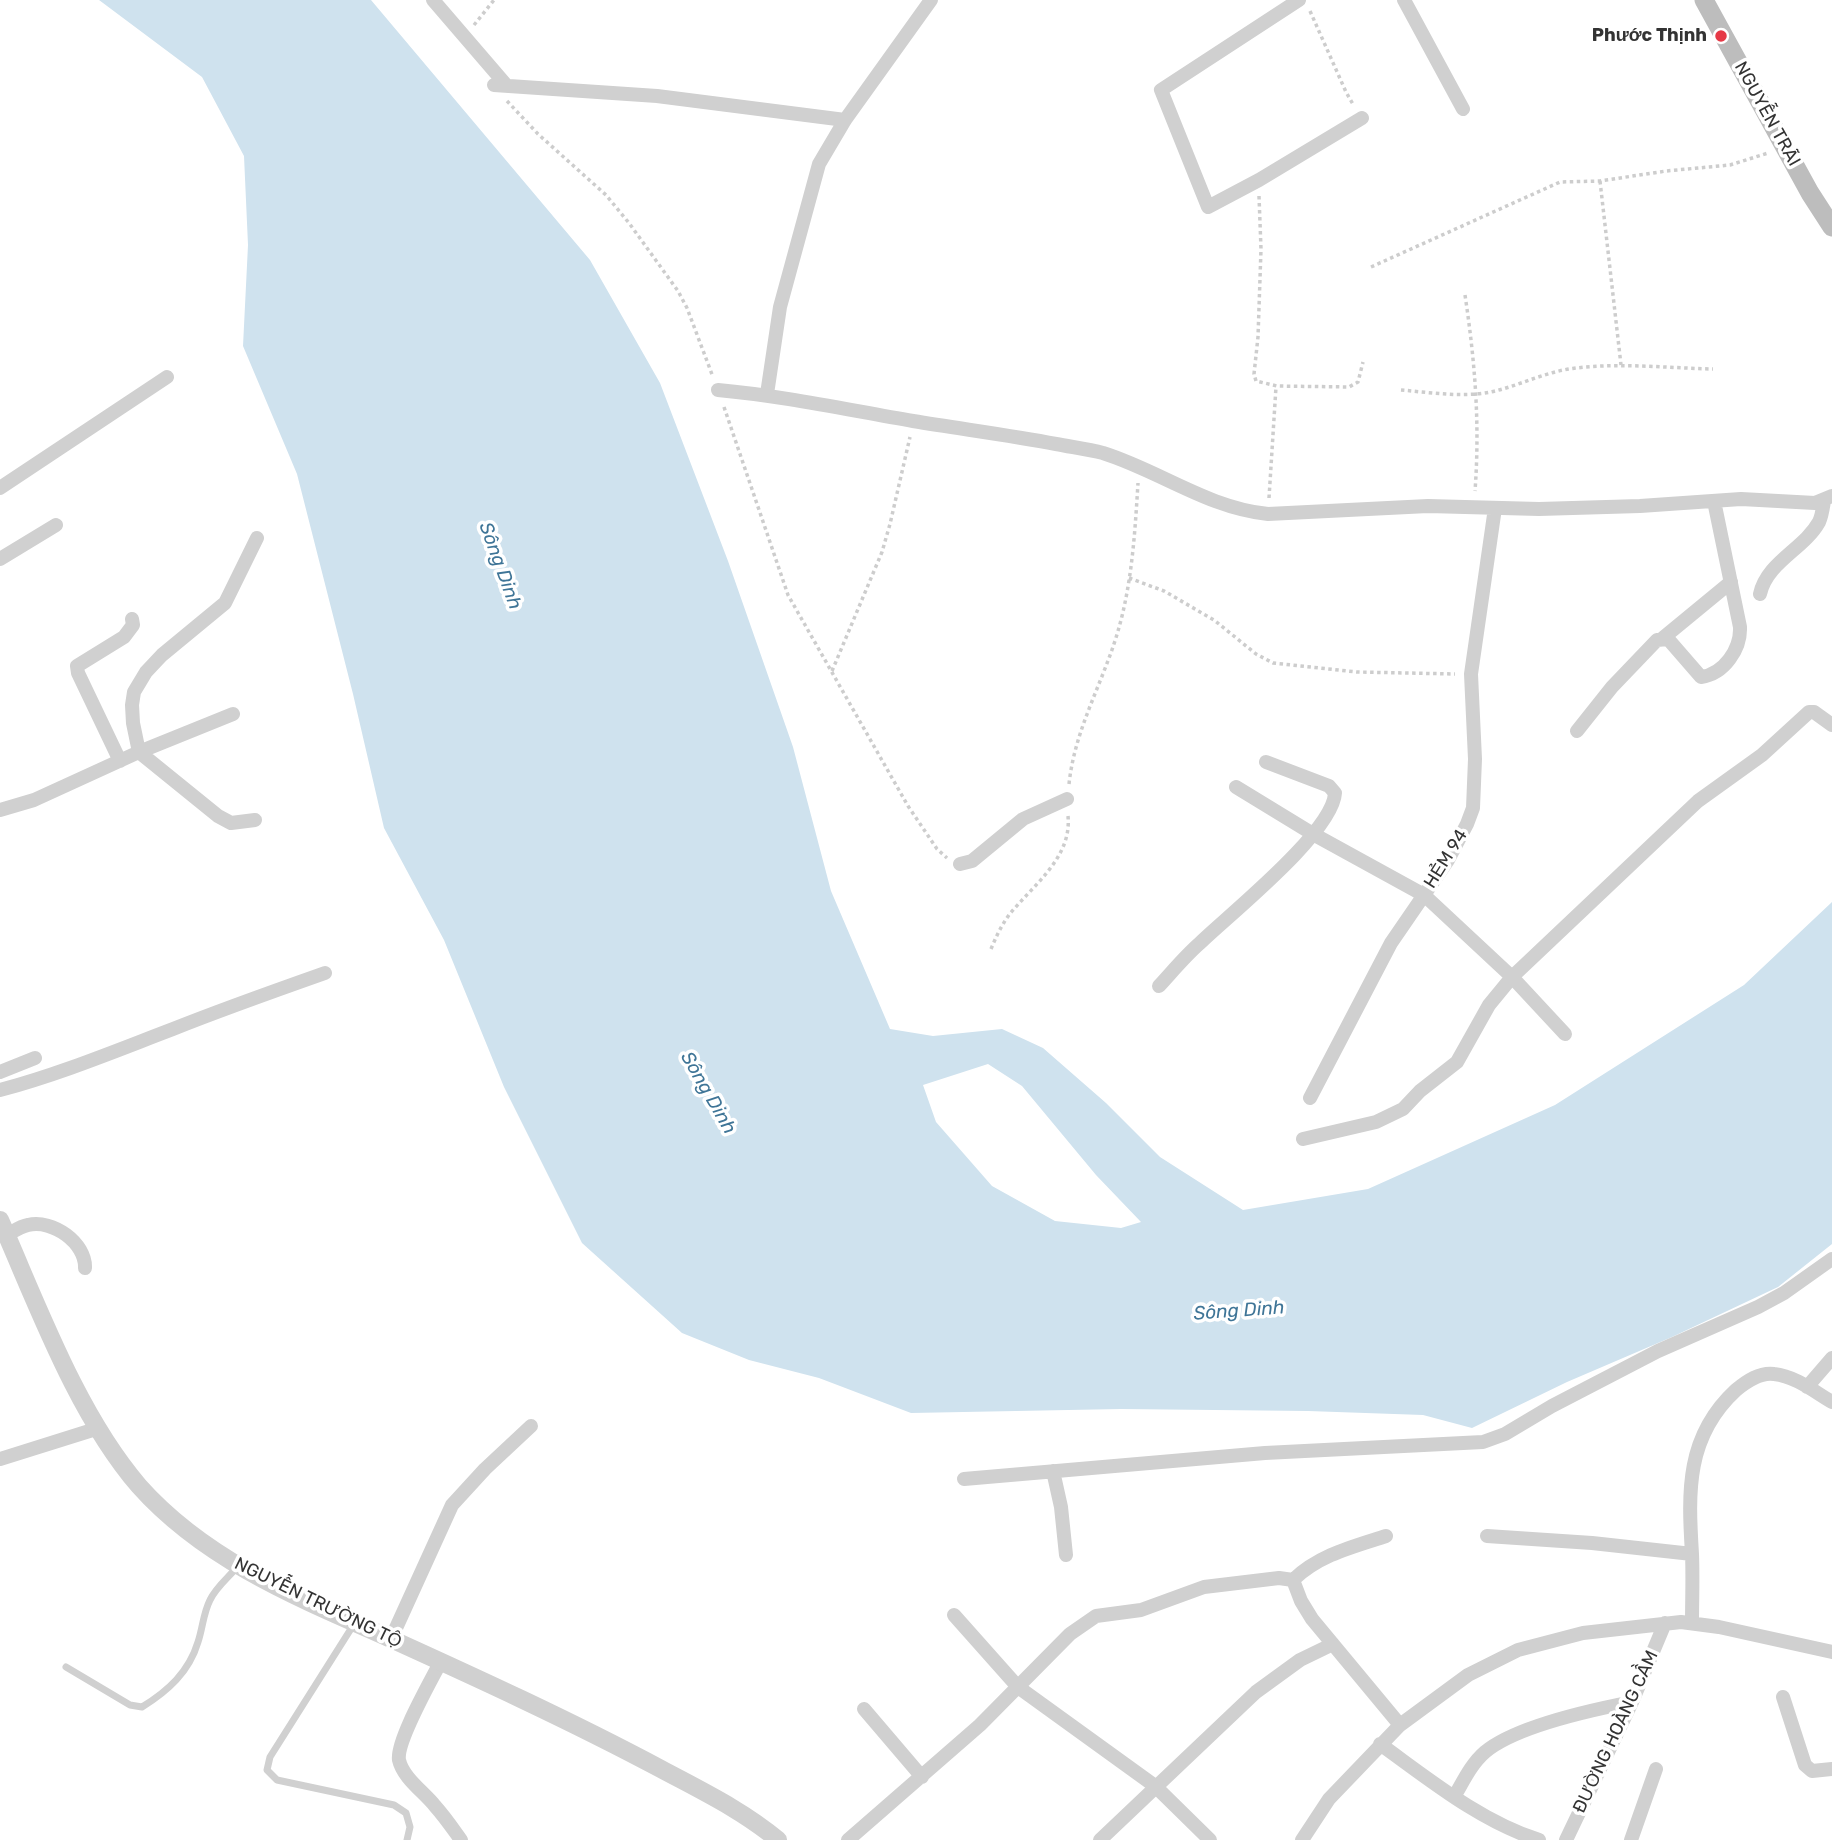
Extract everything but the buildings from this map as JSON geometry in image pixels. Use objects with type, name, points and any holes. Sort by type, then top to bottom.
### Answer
[{"type":"main road","name":"NGUYỄN TRÃI","points":[[1704,0],[1832,227]]},
{"type":"street","points":[[433,0],[500,85],[657,96],[845,120]]},
{"type":"street","points":[[767,394],[780,307],[819,164],[845,120],[931,0]]},
{"type":"street","points":[[1299,0],[1161,90],[1208,207],[1259,180],[1362,118]]},
{"type":"street","points":[[1404,0],[1463,109]]},
{"type":"street","points":[[0,488],[167,377]]},
{"type":"street","points":[[718,390],[767,394],[1101,453],[1139,467],[1214,502],[1268,514],[1428,506],[1640,506],[1741,499],[1815,503],[1828,498]]},
{"type":"street","points":[[1760,594],[1762,585],[1770,574],[1820,521],[1828,498]]},
{"type":"street","points":[[1663,638],[1673,645],[1698,676],[1709,676],[1733,654],[1740,635],[1714,500]]},
{"type":"street","name":"HẺM 94","points":[[1310,1098],[1391,943],[1457,844],[1473,808],[1475,772],[1471,674],[1495,508]]},
{"type":"street","points":[[0,559],[56,524]]},
{"type":"street","points":[[255,820],[231,822],[218,816],[139,752],[133,723],[134,692],[146,672],[162,655],[225,603],[257,538]]},
{"type":"street","points":[[1577,732],[1619,679],[1652,644],[1731,582]]},
{"type":"street","points":[[120,761],[77,666],[124,637],[133,625],[132,620]]},
{"type":"street","points":[[1303,1139],[1376,1122],[1403,1109],[1420,1091],[1457,1062],[1489,1005],[1512,977],[1698,801],[1762,755],[1809,712],[1814,712],[1832,725]]},
{"type":"street","points":[[0,810],[34,800],[139,752],[233,714]]},
{"type":"street","points":[[1159,986],[1198,944],[1245,903],[1312,834],[1331,806],[1335,797],[1333,789],[1266,762]]},
{"type":"street","points":[[1236,787],[1312,834],[1424,895],[1512,977],[1565,1034]]},
{"type":"street","points":[[960,864],[972,861],[1023,819],[1067,799]]},
{"type":"street","points":[[0,1090],[48,1077],[104,1057],[325,973]]},
{"type":"street","points":[[0,1072],[35,1058]]},
{"type":"street","points":[[4,1227],[38,1224],[54,1229],[77,1243],[85,1259],[85,1268]]},
{"type":"street","name":"NGUYỄN TRƯỜNG TỘ","points":[[4,1227],[54,1343],[99,1428],[138,1485],[172,1520],[204,1545],[239,1566],[354,1623],[563,1718],[707,1792],[778,1840]]},
{"type":"street","points":[[964,1479],[1279,1452],[1483,1442],[1505,1434],[1658,1351],[1758,1307],[1784,1293],[1832,1259]]},
{"type":"street","points":[[1807,1387],[1832,1359]]},
{"type":"street","points":[[1692,1623],[1689,1488],[1703,1434],[1714,1415],[1742,1385],[1762,1374],[1781,1375],[1832,1402]]},
{"type":"street","points":[[391,1639],[452,1505],[485,1469],[531,1426]]},
{"type":"street","points":[[0,1459],[99,1428]]},
{"type":"street","points":[[1053,1471],[1061,1507],[1066,1555]]},
{"type":"street","points":[[1293,1580],[1306,1567],[1324,1557],[1386,1536]]},
{"type":"street","points":[[1487,1536],[1692,1554]]},
{"type":"street","points":[[848,1840],[922,1777],[1070,1634],[1096,1616],[1141,1610],[1205,1587],[1279,1578],[1293,1580]]},
{"type":"street","points":[[1293,1580],[1306,1610],[1400,1725]]},
{"type":"street","points":[[954,1615],[1018,1687],[1155,1786],[1210,1840]]},
{"type":"street","points":[[1301,1840],[1329,1799],[1400,1725],[1468,1675],[1518,1650],[1583,1633],[1665,1623],[1692,1623],[1832,1652]]},
{"type":"street","name":"ĐƯỜNG HOÀNG CẦM","points":[[1566,1840],[1632,1702],[1665,1623]]},
{"type":"street","points":[[1100,1840],[1275,1676],[1300,1660],[1334,1644]]},
{"type":"street","points":[[441,1661],[406,1731],[399,1749],[399,1758],[406,1774],[461,1840]]},
{"type":"street","points":[[1783,1697],[1805,1765],[1812,1771],[1832,1769]]},
{"type":"street","points":[[1454,1797],[1475,1763],[1486,1751],[1499,1743],[1537,1726],[1632,1702]]},
{"type":"street","points":[[864,1709],[922,1777]]},
{"type":"street","points":[[1380,1744],[1454,1797],[1505,1827],[1539,1840]]},
{"type":"street","points":[[1631,1840],[1656,1769]]},
{"type":"lane","points":[[66,1667],[130,1705],[142,1707],[170,1687],[187,1667],[198,1642],[203,1617],[211,1597],[239,1566]]},
{"type":"lane","points":[[354,1623],[270,1757],[267,1770],[277,1780],[394,1805],[406,1813],[410,1827],[407,1840]]},
{"type":"path","points":[[464,38],[494,0]]},
{"type":"path","points":[[1304,0],[1346,92],[1362,118]]},
{"type":"path","points":[[500,85],[538,134],[606,195],[678,291],[718,390],[788,595],[928,837],[942,855],[960,864]]},
{"type":"path","points":[[1371,267],[1549,185],[1730,165],[1784,146]]},
{"type":"path","points":[[1259,180],[1261,249],[1254,374],[1256,381],[1276,387],[1349,387],[1358,382],[1363,362]]},
{"type":"path","points":[[1600,181],[1621,365]]},
{"type":"path","points":[[1465,295],[1477,394],[1478,444],[1474,507]]},
{"type":"path","points":[[1401,390],[1477,394],[1566,370],[1621,365],[1713,369]]},
{"type":"path","points":[[1268,514],[1276,387]]},
{"type":"path","points":[[831,673],[882,552],[913,421]]},
{"type":"path","points":[[991,949],[1004,922],[1063,850],[1069,829],[1067,799],[1076,746],[1118,632],[1129,578],[1136,525],[1139,467]]},
{"type":"path","points":[[1129,578],[1164,591],[1214,620],[1256,654],[1273,663],[1357,672],[1471,674]]},
{"type":"water","name":"Sông Dinh","points":[[99,0],[371,0],[590,260],[660,383],[728,561],[793,747],[831,891],[890,1029],[933,1036],[1002,1029],[1043,1048],[1106,1103],[1160,1157],[1243,1210],[1368,1189],[1555,1105],[1744,985],[1832,902],[1832,1244],[1778,1287],[1472,1428],[1423,1415],[1308,1411],[1121,1409],[911,1413],[819,1378],[749,1360],[682,1333],[582,1243],[504,1087],[444,940],[384,828],[297,474],[243,346],[248,245],[244,156],[202,77]],"holes":[[[988,1064],[1022,1086],[1096,1175],[1141,1222],[1121,1228],[1055,1221],[992,1186],[936,1122],[923,1085]]]},
{"type":"place","name":"Phước Thịnh","points":[[1721,36]]}]
